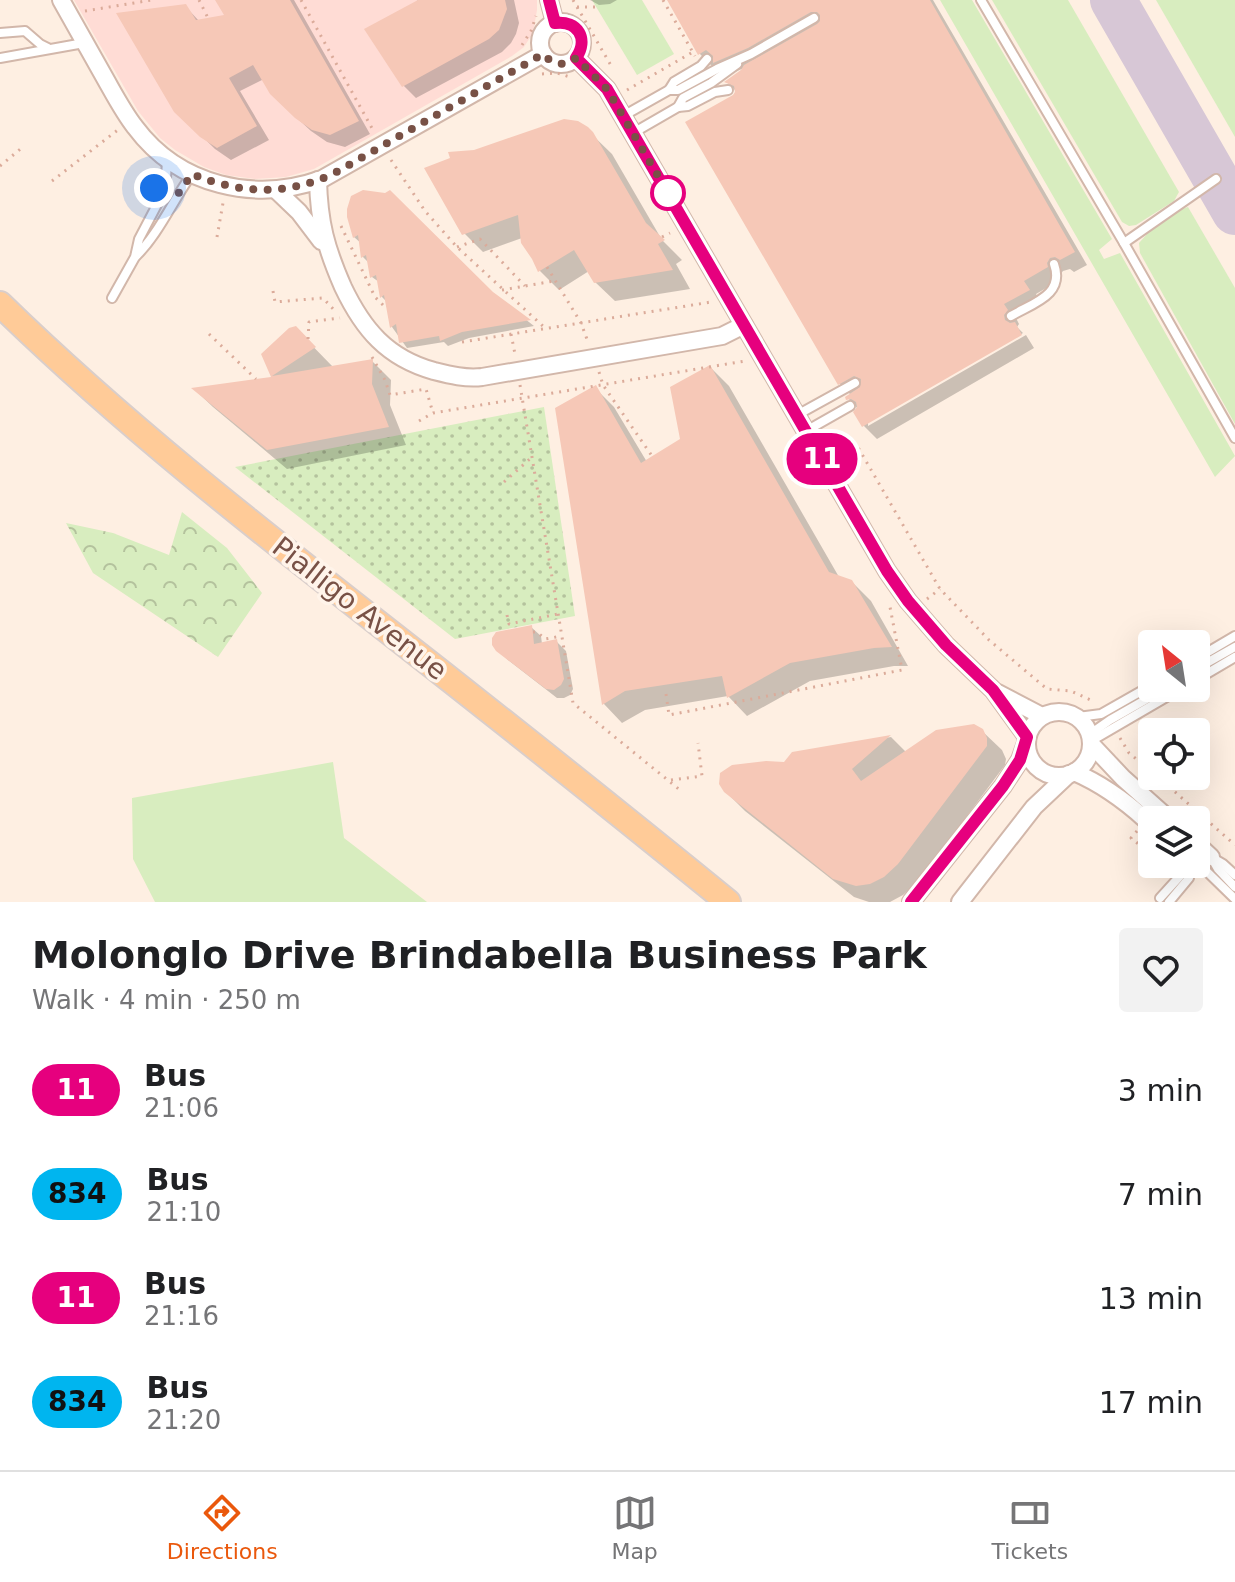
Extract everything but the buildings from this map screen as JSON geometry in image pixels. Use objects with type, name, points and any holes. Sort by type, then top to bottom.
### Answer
[{"type":"main road","name":"Pialligo Avenue","points":[[0,304],[181,466],[728,902]]},
{"type":"street","points":[[61,0],[136,129],[167,159],[192,174],[237,189],[276,190],[333,174],[543,54]]},
{"type":"street","points":[[549,0],[555,23]]},
{"type":"street","points":[[555,23],[570,24],[581,35],[580,51],[571,61],[560,64],[543,54],[542,33],[555,23]]},
{"type":"street","points":[[576,58],[607,89],[887,571],[908,601],[956,656],[993,690],[1027,740],[1032,763],[1049,775],[1072,773],[1096,782],[1138,814]]},
{"type":"street","points":[[318,180],[321,224],[328,252],[349,300],[363,324],[405,361],[472,378],[722,336],[744,325]]},
{"type":"street","points":[[276,190],[308,222],[328,252]]},
{"type":"street","points":[[993,690],[1042,716]]},
{"type":"street","points":[[911,902],[1003,786],[1020,760],[1035,721],[1042,716],[1060,711],[1078,717],[1091,739],[1123,778],[1154,806]]},
{"type":"street","points":[[960,902],[1034,807],[1085,763],[1091,739]]},
{"type":"lane","points":[[981,0],[1235,438]]},
{"type":"lane","points":[[669,90],[678,90],[751,54],[814,18]]},
{"type":"lane","points":[[0,33],[25,31],[40,44],[53,48]]},
{"type":"lane","points":[[0,58],[85,42]]},
{"type":"lane","points":[[678,107],[683,98],[711,83],[751,54]]},
{"type":"lane","points":[[623,116],[669,90],[674,82],[704,62]]},
{"type":"lane","points":[[633,133],[678,107],[728,90]]},
{"type":"lane","points":[[112,298],[135,257],[139,239],[163,192],[167,159]]},
{"type":"lane","points":[[135,257],[148,245],[192,174]]},
{"type":"lane","points":[[1124,243],[1216,179]]},
{"type":"lane","points":[[1011,316],[1052,291],[1057,277],[1054,264]]},
{"type":"lane","points":[[796,415],[855,383]]},
{"type":"lane","points":[[806,431],[850,406]]},
{"type":"lane","points":[[1210,651],[1235,636]]},
{"type":"lane","points":[[1210,661],[1235,647]]},
{"type":"lane","points":[[1210,672],[1235,657]]},
{"type":"lane","points":[[1078,717],[1104,712],[1138,693]]},
{"type":"lane","points":[[1091,739],[1110,720],[1142,702]]},
{"type":"lane","points":[[1091,739],[1158,702]]},
{"type":"lane","points":[[1210,862],[1223,864],[1235,875]]},
{"type":"lane","points":[[1210,866],[1218,869],[1235,887]]},
{"type":"lane","points":[[1210,873],[1235,899]]},
{"type":"lane","points":[[1165,900],[1179,878]]},
{"type":"lane","points":[[1165,900],[1189,878]]},
{"type":"path","points":[[82,11],[152,0]]},
{"type":"path","points":[[199,0],[208,18]]},
{"type":"path","points":[[301,0],[382,146],[425,211],[457,247],[545,328]]},
{"type":"path","points":[[663,0],[693,52],[704,62]]},
{"type":"path","points":[[577,7],[597,7]]},
{"type":"path","points":[[516,50],[531,31],[536,17]]},
{"type":"path","points":[[625,90],[693,52]]},
{"type":"path","points":[[539,74],[557,73],[578,80]]},
{"type":"path","points":[[52,181],[122,127]]},
{"type":"path","points":[[0,166],[24,146]]},
{"type":"path","points":[[217,237],[224,199]]},
{"type":"path","points":[[335,214],[375,297],[387,309]]},
{"type":"path","points":[[662,237],[674,232]]},
{"type":"path","points":[[457,247],[480,239],[525,286]]},
{"type":"path","points":[[547,267],[581,323]]},
{"type":"path","points":[[502,290],[555,280]]},
{"type":"path","points":[[273,291],[275,302],[323,298],[333,294]]},
{"type":"path","points":[[323,298],[341,317]]},
{"type":"path","points":[[462,342],[714,301]]},
{"type":"path","points":[[209,334],[256,379]]},
{"type":"path","points":[[511,334],[573,703],[680,790]]},
{"type":"path","points":[[367,349],[390,395],[426,389],[433,413]]},
{"type":"path","points":[[419,421],[433,413],[749,361]]},
{"type":"path","points":[[603,385],[652,456]]},
{"type":"path","points":[[830,446],[844,444],[859,449],[940,589],[989,640],[1047,689],[1081,694],[1098,704],[1104,712]]},
{"type":"path","points":[[504,482],[532,457]]},
{"type":"path","points":[[666,694],[669,715],[902,670],[890,604]]},
{"type":"path","points":[[507,615],[509,624],[558,614]]},
{"type":"path","points":[[533,632],[545,639],[562,636]]},
{"type":"path","points":[[1114,727],[1129,753],[1138,760]]},
{"type":"path","points":[[669,780],[702,776],[698,743]]},
{"type":"path","points":[[1173,790],[1235,845]]},
{"type":"shaded area","points":[[74,0],[537,0],[537,10],[533,33],[524,47],[512,56],[314,169],[286,177],[255,179],[226,175],[204,167],[160,138],[138,111]]},
{"type":"green space","points":[[592,0],[642,0],[674,54],[637,75]]},
{"type":"green space","points":[[940,0],[972,0],[1112,239],[1099,250],[1104,259],[1120,253],[1235,456],[1215,477]]},
{"type":"green space","points":[[992,0],[1068,0],[1179,192],[1174,201],[1136,225],[1129,226],[1122,222]]},
{"type":"green space","points":[[1156,0],[1235,0],[1235,137]]},
{"type":"green space","points":[[1188,207],[1235,288],[1235,424],[1140,253],[1139,243],[1148,233]]},
{"type":"green space","points":[[544,407],[575,616],[455,639],[235,467]]},
{"type":"green space","points":[[182,512],[227,548],[262,593],[218,657],[93,573],[66,523],[113,533],[169,555]]},
{"type":"green space","points":[[333,762],[344,838],[427,902],[155,902],[133,859],[132,798]]},
{"type":"taxiway","points":[[1113,0],[1235,212]]},
{"type":"bus line","name":"11","points":[[549,0],[555,23],[570,24],[581,35],[582,43],[576,58],[607,89],[887,571],[946,645],[993,690],[1027,737],[1020,760],[1003,786],[911,902]]},
{"type":"route","points":[[154,188],[176,197],[192,174],[237,189],[279,190],[311,183],[333,174],[543,54],[560,64],[576,58],[607,89],[668,193]]}]
